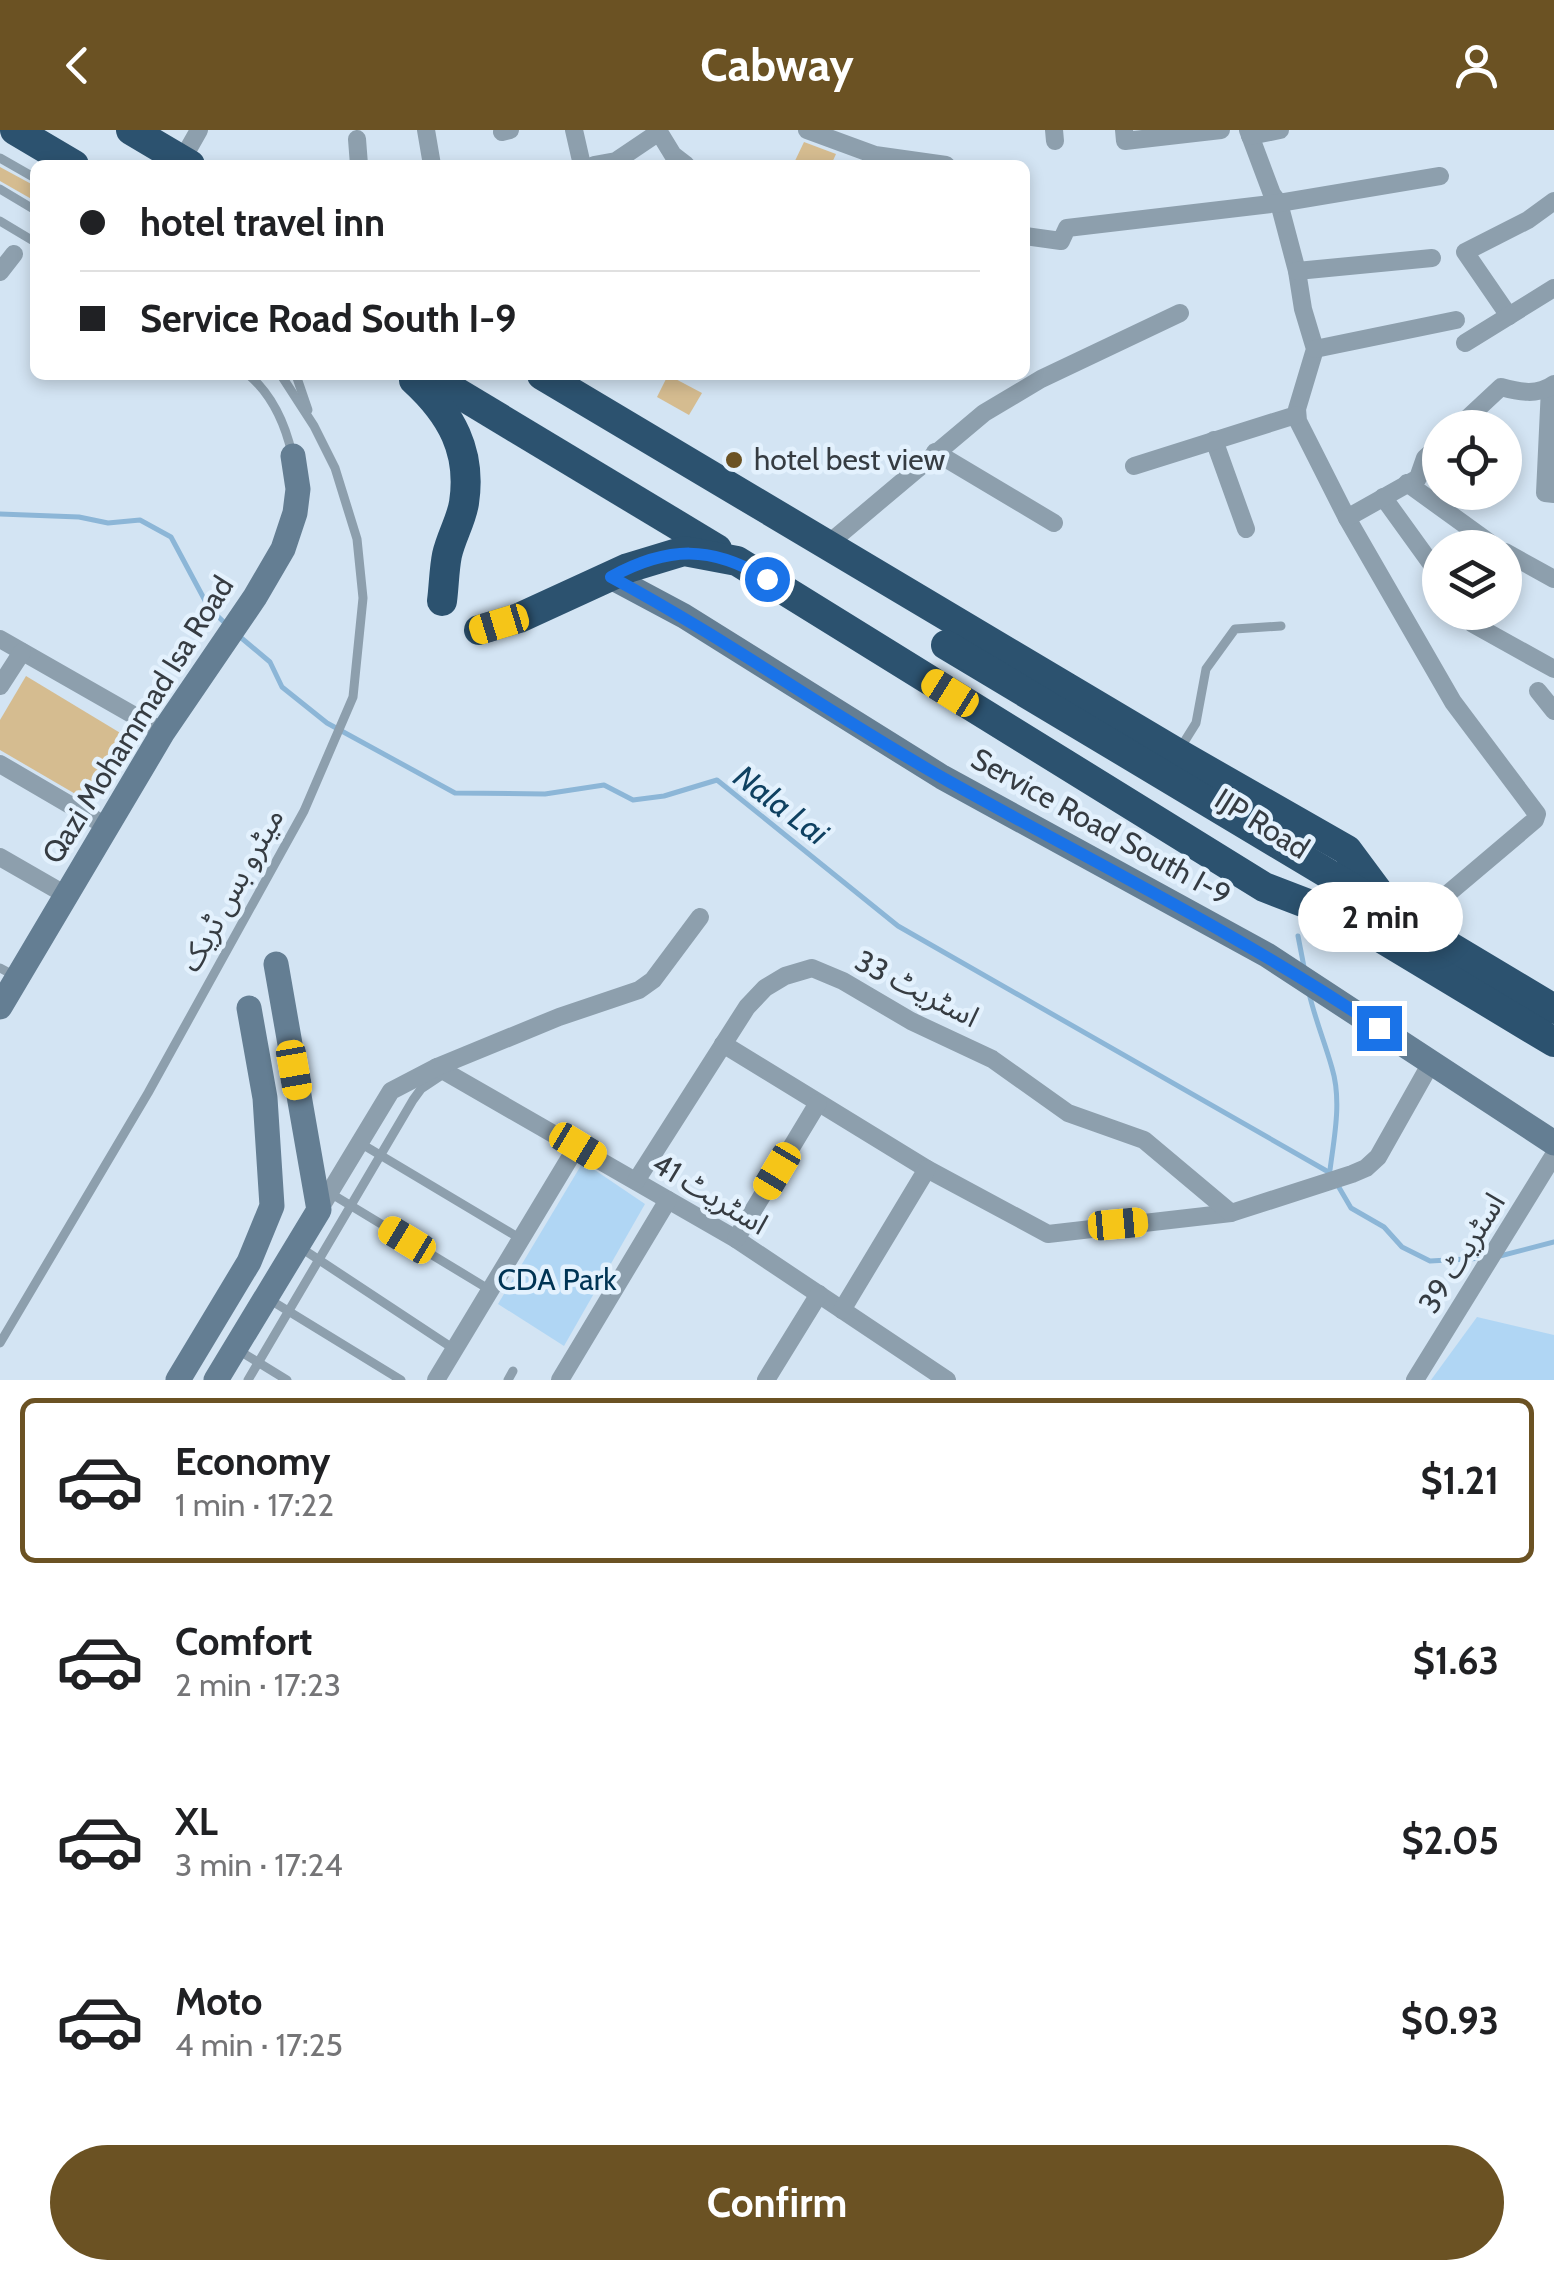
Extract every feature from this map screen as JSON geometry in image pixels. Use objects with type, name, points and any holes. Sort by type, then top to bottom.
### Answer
[{"type":"highway","points":[[15,130],[66,160]]},
{"type":"highway","points":[[131,130],[183,160]]},
{"type":"highway","points":[[414,380],[439,403],[456,429],[466,466],[464,504],[447,556],[442,602]]},
{"type":"highway","points":[[436,380],[1264,886],[1355,922]]},
{"type":"highway","points":[[550,380],[1347,850],[1403,918]]},
{"type":"highway","points":[[479,630],[518,618],[628,568],[684,551],[737,561]]},
{"type":"highway","name":"IJP Road","points":[[1554,1009],[1403,918],[940,654],[1355,922],[1554,1042]]},
{"type":"street","points":[[187,160],[199,130]]},
{"type":"street","points":[[426,130],[431,160]]},
{"type":"street","points":[[574,130],[581,160]]},
{"type":"street","points":[[807,130],[846,156],[910,160]]},
{"type":"street","points":[[1124,130],[1125,142],[1221,130]]},
{"type":"street","points":[[1280,130],[1249,133],[1279,203],[1297,270],[1302,308],[1316,349],[1296,414],[1346,518],[1453,702],[1537,814],[1403,918]]},
{"type":"street","points":[[616,160],[659,132],[680,160]]},
{"type":"street","points":[[357,140],[359,160]]},
{"type":"street","points":[[1030,237],[1061,241],[1067,228],[1279,203],[1440,176]]},
{"type":"street","points":[[1509,316],[1465,252],[1528,220],[1554,201]]},
{"type":"street","points":[[0,272],[14,254]]},
{"type":"street","points":[[1297,270],[1432,258]]},
{"type":"street","points":[[1465,344],[1554,288]]},
{"type":"street","points":[[827,544],[984,414],[1042,379],[1180,313]]},
{"type":"street","points":[[1316,349],[1456,320]]},
{"type":"street","points":[[1476,410],[1501,387],[1516,393],[1552,386],[1546,493],[1554,494]]},
{"type":"street","points":[[1134,466],[1296,414]]},
{"type":"street","points":[[1214,440],[1246,530]]},
{"type":"street","points":[[935,452],[1054,523]]},
{"type":"street","name":"Qazi Mohammad Isa Road","points":[[0,1008],[9,972],[66,895],[163,732],[283,550],[298,488],[292,456]]},
{"type":"street","points":[[1346,518],[1418,478],[1422,465]]},
{"type":"street","points":[[1407,484],[1472,530]]},
{"type":"street","points":[[1383,497],[1422,551]]},
{"type":"street","points":[[1522,561],[1554,578]]},
{"type":"street","name":"Service Road South I-9","points":[[611,577],[684,616],[942,777],[1267,955],[1554,1143]]},
{"type":"street","points":[[1485,630],[1554,669]]},
{"type":"street","points":[[0,638],[163,732]]},
{"type":"street","points":[[0,686],[22,652]]},
{"type":"street","points":[[1538,691],[1554,711]]},
{"type":"street","points":[[0,764],[106,826]]},
{"type":"street","points":[[0,857],[66,895]]},
{"type":"street","points":[[216,1380],[298,1246],[321,1193],[392,1092],[560,1017],[639,990],[652,980],[700,918]]},
{"type":"street","points":[[276,964],[321,1193]]},
{"type":"street","name":"اسٹریٹ 33","points":[[636,1181],[747,1007],[765,988],[785,976],[812,968],[843,980],[911,1021],[992,1059],[1068,1114],[1144,1140],[1231,1213]]},
{"type":"street","points":[[178,1380],[249,1262],[272,1206],[265,1098],[249,1008]]},
{"type":"street","points":[[723,1044],[927,1169],[1048,1234],[1231,1213],[1366,1168],[1378,1156],[1431,1063]]},
{"type":"street","name":"اسٹریٹ 41","points":[[441,1069],[736,1240],[947,1380]]},
{"type":"street","points":[[736,1240],[818,1103]]},
{"type":"street","points":[[436,1380],[578,1146]]},
{"type":"street","name":"اسٹریٹ 39","points":[[1415,1380],[1554,1155]]},
{"type":"street","points":[[842,1310],[927,1169]]},
{"type":"street","points":[[272,1206],[321,1193]]},
{"type":"street","points":[[560,1380],[668,1200]]},
{"type":"street","points":[[766,1380],[819,1294]]},
{"type":"lane","points":[[0,158],[30,175]]},
{"type":"lane","points":[[0,190],[30,207]]},
{"type":"lane","points":[[0,221],[30,239]]},
{"type":"lane","points":[[255,380],[265,389],[286,429],[292,456]]},
{"type":"lane","name":"میٹرو بس ٹریک","points":[[0,1343],[148,1092],[304,810],[354,697],[363,598],[357,540],[335,468],[284,380]]},
{"type":"lane","name":"میٹرو بس ٹریک","points":[[298,380],[314,426]]},
{"type":"lane","points":[[1177,753],[1196,723],[1206,669],[1236,629],[1281,626]]},
{"type":"lane","points":[[248,1380],[413,1100],[441,1069]]},
{"type":"lane","points":[[359,1142],[521,1239]]},
{"type":"lane","points":[[321,1193],[352,1206],[490,1290]]},
{"type":"lane","points":[[298,1246],[454,1349]]},
{"type":"lane","points":[[266,1298],[401,1380]]},
{"type":"lane","points":[[236,1348],[287,1380]]},
{"type":"green space","name":"CDA Park","points":[[583,1162],[645,1204],[564,1346],[498,1304]]},
{"type":"green space","points":[[1477,1317],[1554,1335],[1554,1380],[1431,1380]]},
{"type":"building","points":[[804,142],[836,154],[833,160],[795,160]]},
{"type":"building","points":[[0,167],[30,183],[30,198],[0,181]]},
{"type":"building","points":[[666,380],[677,380],[702,393],[689,415],[657,397]]},
{"type":"building","points":[[26,676],[122,734],[84,799],[0,750],[0,720]]},
{"type":"waterway","name":"Nala Lai","points":[[0,514],[79,517],[108,523],[140,520],[171,537],[209,608],[227,625]]},
{"type":"waterway","name":"Nala Lai","points":[[239,636],[270,662],[282,687],[327,723],[455,793],[545,794],[604,785],[633,800],[664,796],[717,780],[898,926],[1332,1174]]},
{"type":"waterway","name":"Nala Lai","points":[[1298,936],[1304,967]]},
{"type":"waterway","name":"Nala Lai","points":[[1309,993],[1335,1081],[1336,1119],[1330,1170]]},
{"type":"waterway","name":"Nala Lai","points":[[1337,1184],[1351,1208],[1384,1227],[1402,1247],[1430,1261],[1485,1258]]},
{"type":"waterway","name":"Nala Lai","points":[[1496,1257],[1554,1242]]},
{"type":"place","name":"hotel best view","points":[[734,460]]},
{"type":"route","points":[[767,579],[737,561],[684,551],[611,577],[684,616],[942,777],[1267,955],[1379,1028]]}]
